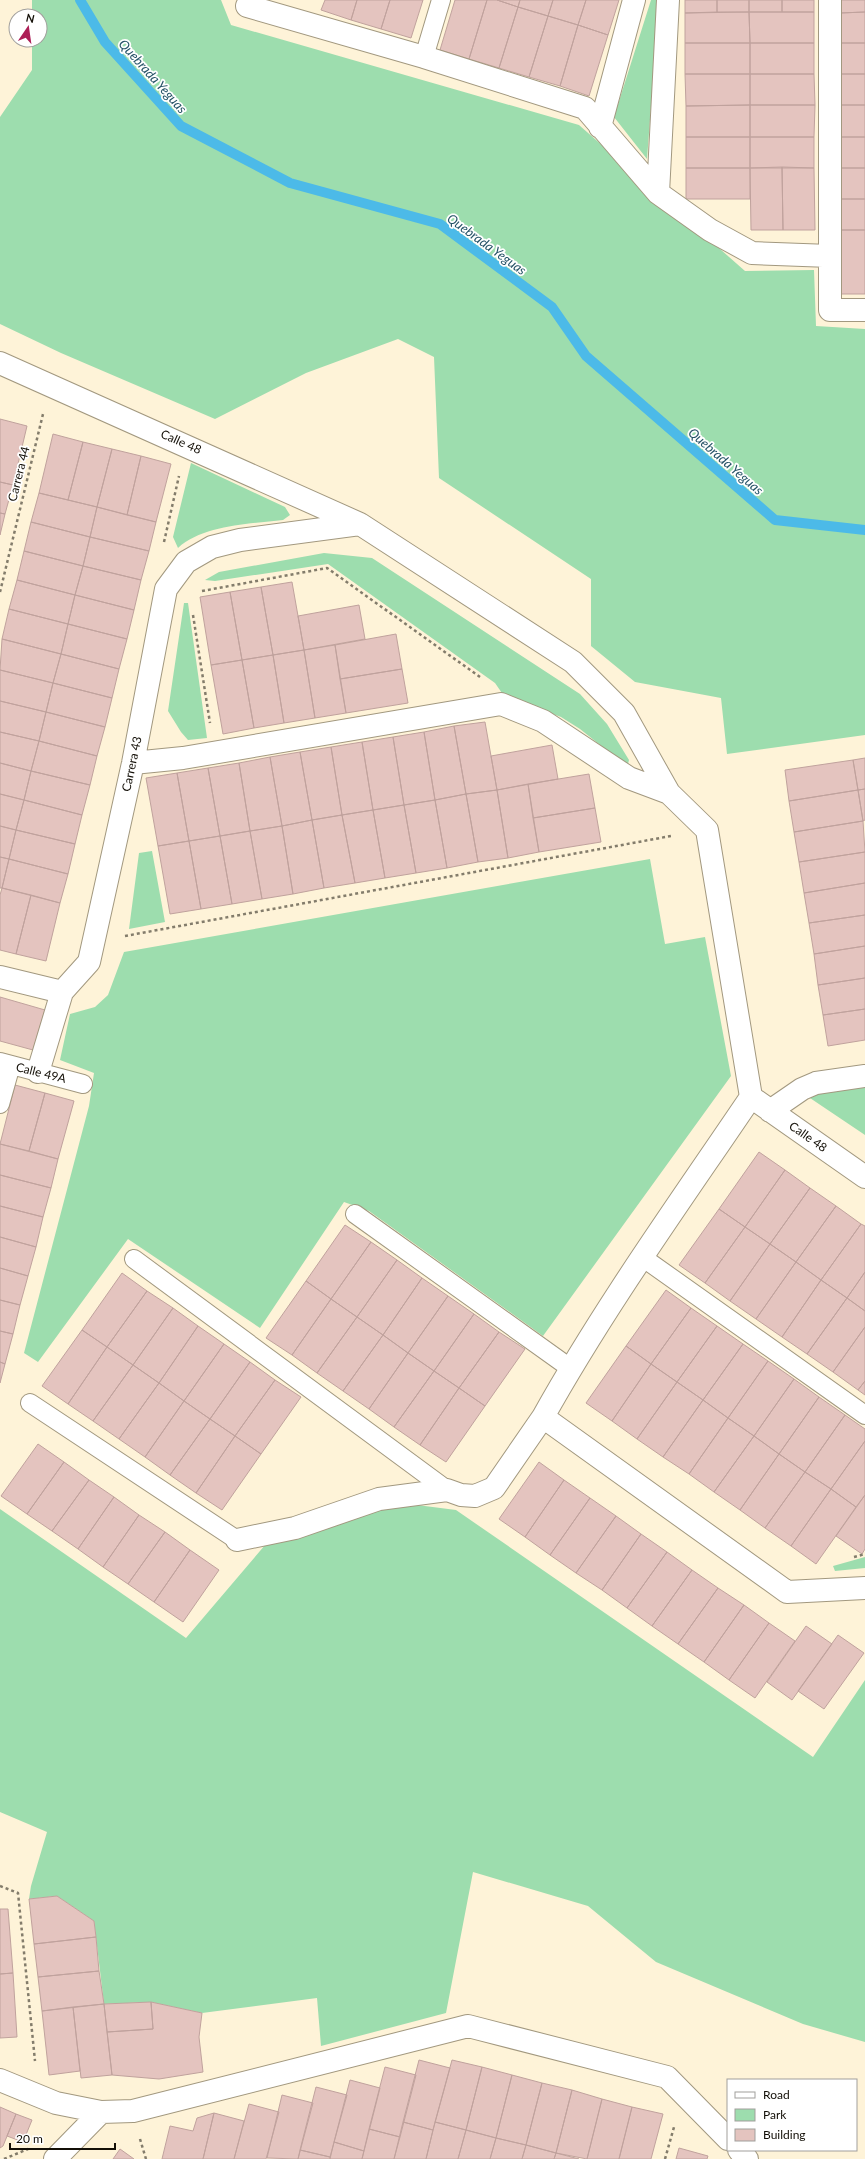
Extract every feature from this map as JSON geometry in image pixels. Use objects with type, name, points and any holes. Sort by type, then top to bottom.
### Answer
[{"type":"street","points":[[600,127],[634,0]]},
{"type":"street","points":[[658,193],[668,0]]},
{"type":"street","points":[[830,0],[830,310],[865,310]]},
{"type":"street","points":[[247,6],[424,57],[585,108],[658,193],[710,230],[752,253],[830,256]]},
{"type":"street","name":"Calle 48","points":[[0,363],[360,524],[573,662],[624,713],[669,793]]},
{"type":"street","points":[[166,589],[186,562],[212,547],[240,540],[360,524]]},
{"type":"street","name":"Carrera 43","points":[[38,1072],[62,992],[89,962],[132,763],[166,589]]},
{"type":"street","points":[[132,763],[216,753],[501,704],[543,721],[629,778],[669,793],[707,830],[751,1097],[642,1257],[570,1368],[543,1417],[494,1488],[475,1496],[461,1495],[447,1490],[379,1499],[295,1528],[237,1540]]},
{"type":"street","points":[[0,977],[62,992]]},
{"type":"street","points":[[770,1110],[816,1083],[865,1076]]},
{"type":"street","name":"Calle 48","points":[[751,1097],[865,1177]]},
{"type":"street","points":[[543,1417],[787,1592],[865,1588]]},
{"type":"street","points":[[0,2080],[56,2103],[101,2112],[132,2111],[468,2026],[667,2077],[727,2138]]},
{"type":"street","points":[[55,2159],[101,2112]]},
{"type":"street","points":[[740,2151],[747,2159]]},
{"type":"lane","points":[[424,57],[441,0]]},
{"type":"lane","points":[[0,1104],[5,1064]]},
{"type":"lane","name":"Calle 49A","points":[[5,1064],[83,1084]]},
{"type":"lane","points":[[355,1214],[570,1368]]},
{"type":"lane","points":[[642,1257],[865,1415]]},
{"type":"lane","points":[[134,1259],[447,1490]]},
{"type":"lane","points":[[30,1403],[237,1540]]},
{"type":"path","name":"Carrera 44","points":[[0,592],[51,385]]},
{"type":"path","points":[[186,445],[160,558],[166,589],[189,593],[327,568],[491,685],[501,704]]},
{"type":"path","points":[[189,593],[216,753]]},
{"type":"path","points":[[94,942],[707,830]]},
{"type":"path","points":[[0,1886],[18,1893],[39,2096]]},
{"type":"green space","points":[[32,0],[221,0],[231,25],[579,125],[745,271],[814,270],[816,326],[865,329],[865,735],[727,754],[721,698],[635,682],[591,646],[591,579],[439,478],[434,357],[398,339],[306,373],[215,419],[61,353],[0,324],[0,117],[32,70],[32,48],[48,48],[48,8],[32,8]]},
{"type":"green space","points":[[651,0],[659,0],[647,159],[614,117]]},
{"type":"green space","points":[[191,463],[285,507],[290,515],[283,520],[228,527],[200,534],[188,540],[178,548],[173,537]]},
{"type":"green space","points":[[324,553],[372,558],[580,694],[607,724],[629,760],[628,764],[624,764],[580,729],[561,717],[504,696],[495,683],[328,564],[215,581],[205,580],[219,572]]},
{"type":"green space","points":[[184,603],[188,603],[207,738],[188,740],[181,732],[168,711]]},
{"type":"green space","points":[[152,851],[165,922],[129,929],[139,853]]},
{"type":"green space","points":[[650,859],[665,944],[705,937],[731,1076],[543,1336],[369,1211],[344,1202],[260,1328],[128,1239],[38,1362],[24,1353],[89,1106],[94,1073],[60,1060],[70,1014],[95,1007],[108,995],[124,952]]},
{"type":"green space","points":[[865,1085],[865,1135],[807,1096]]},
{"type":"green space","points":[[378,1500],[456,1510],[813,1757],[865,1680],[865,2042],[803,2024],[656,1962],[588,1906],[473,1872],[446,2013],[321,2046],[317,1998],[202,2013],[151,2002],[104,2004],[94,1921],[57,1896],[29,1899],[31,1886],[47,1832],[0,1812],[0,1509],[186,1638],[277,1531]]},
{"type":"green space","points":[[865,1557],[865,1568],[835,1571],[833,1566]]},
{"type":"building","points":[[325,0],[357,0],[351,20],[321,10]]},
{"type":"building","points":[[357,0],[390,0],[381,29],[351,20]]},
{"type":"building","points":[[390,0],[423,0],[411,38],[381,29]]},
{"type":"building","points":[[455,0],[487,0],[469,59],[440,50]]},
{"type":"building","points":[[487,0],[497,0],[518,7],[499,68],[469,59]]},
{"type":"building","points":[[497,0],[520,0],[518,7]]},
{"type":"building","points":[[520,0],[553,0],[548,16],[518,7]]},
{"type":"building","points":[[553,0],[586,0],[578,25],[548,16]]},
{"type":"building","points":[[586,0],[619,0],[608,35],[578,25]]},
{"type":"building","points":[[685,0],[717,0],[717,12],[685,13]]},
{"type":"building","points":[[717,0],[749,0],[749,12],[717,12]]},
{"type":"building","points":[[749,0],[782,0],[782,12],[749,12]]},
{"type":"building","points":[[782,0],[814,0],[814,12],[782,12]]},
{"type":"building","points":[[840,0],[865,0],[865,12],[840,13]]},
{"type":"building","points":[[518,7],[548,16],[529,77],[499,68]]},
{"type":"building","points":[[749,12],[750,43],[685,43],[685,13]]},
{"type":"building","points":[[749,12],[814,12],[814,43],[750,43]]},
{"type":"building","points":[[865,12],[865,43],[840,43],[840,13]]},
{"type":"building","points":[[548,16],[578,25],[560,86],[529,77]]},
{"type":"building","points":[[578,25],[608,35],[589,96],[560,86]]},
{"type":"building","points":[[685,43],[750,43],[750,74],[685,74]]},
{"type":"building","points":[[750,43],[814,43],[814,74],[750,74]]},
{"type":"building","points":[[840,43],[865,43],[865,74],[840,74]]},
{"type":"building","points":[[685,74],[750,74],[750,105],[686,106]]},
{"type":"building","points":[[750,74],[814,74],[815,105],[750,105]]},
{"type":"building","points":[[840,74],[865,74],[865,105],[840,105]]},
{"type":"building","points":[[750,105],[815,105],[814,137],[750,137]]},
{"type":"building","points":[[750,105],[750,137],[686,137],[686,106]]},
{"type":"building","points":[[840,105],[865,105],[865,137],[840,137]]},
{"type":"building","points":[[686,137],[750,137],[750,168],[686,168]]},
{"type":"building","points":[[750,137],[814,137],[814,168],[750,168]]},
{"type":"building","points":[[840,137],[865,137],[865,168],[841,168]]},
{"type":"building","points":[[782,167],[814,168],[815,230],[783,230]]},
{"type":"building","points":[[782,167],[783,230],[751,230],[750,168]]},
{"type":"building","points":[[686,168],[750,168],[750,199],[686,199]]},
{"type":"building","points":[[841,168],[865,168],[865,199],[841,199]]},
{"type":"building","points":[[841,199],[865,199],[865,230],[841,230]]},
{"type":"building","points":[[841,230],[865,230],[865,294],[841,294]]},
{"type":"building","points":[[0,419],[27,426],[13,485],[0,482]]},
{"type":"building","points":[[53,434],[83,442],[68,500],[39,493]]},
{"type":"building","points":[[83,442],[112,449],[97,507],[68,500]]},
{"type":"building","points":[[112,449],[141,456],[127,515],[97,507]]},
{"type":"building","points":[[141,456],[171,464],[156,522],[127,515]]},
{"type":"building","points":[[0,482],[13,485],[5,514],[0,513]]},
{"type":"building","points":[[39,493],[97,507],[90,537],[31,522]]},
{"type":"building","points":[[97,507],[156,522],[149,551],[90,537]]},
{"type":"building","points":[[0,513],[5,514],[0,535]]},
{"type":"building","points":[[31,522],[90,537],[83,566],[24,551]]},
{"type":"building","points":[[90,537],[149,551],[141,580],[83,566]]},
{"type":"building","points":[[24,551],[83,566],[75,595],[17,580]]},
{"type":"building","points":[[83,566],[141,580],[134,610],[75,595]]},
{"type":"building","points":[[17,580],[75,595],[68,624],[9,609]]},
{"type":"building","points":[[292,582],[304,650],[273,655],[261,587]]},
{"type":"building","points":[[261,587],[273,655],[242,660],[230,592]]},
{"type":"building","points":[[230,592],[242,660],[211,665],[200,597]]},
{"type":"building","points":[[75,595],[134,610],[127,639],[68,624]]},
{"type":"building","points":[[359,605],[365,639],[304,650],[298,616]]},
{"type":"building","points":[[9,609],[68,624],[61,654],[2,639]]},
{"type":"building","points":[[68,624],[127,639],[119,669],[61,654]]},
{"type":"building","points":[[396,634],[402,669],[340,679],[335,645]]},
{"type":"building","points":[[2,639],[61,654],[53,683],[0,670]]},
{"type":"building","points":[[335,645],[346,713],[315,718],[304,650]]},
{"type":"building","points":[[304,650],[315,718],[284,723],[273,655]]},
{"type":"building","points":[[61,654],[119,669],[112,698],[53,683]]},
{"type":"building","points":[[273,655],[284,723],[254,728],[242,660]]},
{"type":"building","points":[[242,660],[254,728],[223,734],[211,665]]},
{"type":"building","points":[[402,669],[408,703],[346,713],[340,679]]},
{"type":"building","points":[[0,670],[53,683],[46,712],[0,701]]},
{"type":"building","points":[[53,683],[112,698],[105,727],[46,712]]},
{"type":"building","points":[[0,701],[46,712],[39,741],[0,732]]},
{"type":"building","points":[[46,712],[105,727],[97,756],[39,741]]},
{"type":"building","points":[[485,722],[497,790],[466,794],[454,726]]},
{"type":"building","points":[[454,726],[466,794],[435,800],[424,732]]},
{"type":"building","points":[[0,732],[39,741],[31,771],[0,763]]},
{"type":"building","points":[[424,732],[435,800],[404,805],[393,737]]},
{"type":"building","points":[[393,737],[404,805],[373,810],[362,742]]},
{"type":"building","points":[[39,741],[97,756],[90,785],[31,771]]},
{"type":"building","points":[[362,742],[373,810],[342,815],[331,747]]},
{"type":"building","points":[[552,745],[558,779],[497,790],[491,756]]},
{"type":"building","points":[[331,747],[342,815],[312,820],[300,752]]},
{"type":"building","points":[[300,752],[312,820],[282,826],[270,757]]},
{"type":"building","points":[[270,757],[282,826],[250,831],[239,763]]},
{"type":"building","points":[[865,758],[865,789],[858,790],[853,760]]},
{"type":"building","points":[[853,760],[858,790],[789,801],[785,770]]},
{"type":"building","points":[[0,763],[31,771],[24,800],[0,794]]},
{"type":"building","points":[[239,763],[250,831],[220,836],[208,768]]},
{"type":"building","points":[[208,768],[220,836],[189,841],[177,773]]},
{"type":"building","points":[[31,771],[90,785],[82,815],[24,800]]},
{"type":"building","points":[[177,773],[189,841],[158,846],[146,778]]},
{"type":"building","points":[[589,774],[595,808],[533,818],[528,784]]},
{"type":"building","points":[[528,784],[539,852],[508,858],[497,790]]},
{"type":"building","points":[[865,789],[865,820],[863,821],[858,790]]},
{"type":"building","points":[[497,790],[508,858],[478,862],[466,794]]},
{"type":"building","points":[[858,790],[863,821],[794,832],[789,801]]},
{"type":"building","points":[[0,794],[24,800],[16,830],[0,826]]},
{"type":"building","points":[[466,794],[478,862],[447,868],[435,800]]},
{"type":"building","points":[[24,800],[82,815],[75,844],[16,830]]},
{"type":"building","points":[[435,800],[447,868],[416,873],[404,805]]},
{"type":"building","points":[[404,805],[416,873],[385,878],[373,810]]},
{"type":"building","points":[[595,808],[601,842],[539,852],[533,818]]},
{"type":"building","points":[[373,810],[385,878],[355,883],[342,815]]},
{"type":"building","points":[[342,815],[355,883],[324,888],[312,820]]},
{"type":"building","points":[[312,820],[324,888],[293,894],[282,826]]},
{"type":"building","points":[[863,821],[865,852],[799,862],[794,832]]},
{"type":"building","points":[[0,826],[16,830],[9,859],[0,857]]},
{"type":"building","points":[[282,826],[293,894],[262,899],[250,831]]},
{"type":"building","points":[[16,830],[75,844],[68,874],[9,859]]},
{"type":"building","points":[[250,831],[262,899],[232,904],[220,836]]},
{"type":"building","points":[[220,836],[232,904],[201,909],[189,841]]},
{"type":"building","points":[[189,841],[201,909],[170,914],[158,846]]},
{"type":"building","points":[[865,852],[865,883],[804,893],[799,862]]},
{"type":"building","points":[[0,857],[9,859],[2,888],[0,888]]},
{"type":"building","points":[[9,859],[68,874],[60,903],[2,888]]},
{"type":"building","points":[[865,883],[865,915],[809,923],[804,893]]},
{"type":"building","points":[[2,888],[31,895],[16,954],[0,950],[0,895]]},
{"type":"building","points":[[31,895],[60,903],[46,961],[16,954]]},
{"type":"building","points":[[865,915],[865,946],[814,954],[809,923]]},
{"type":"building","points":[[865,946],[865,978],[818,985],[814,954]]},
{"type":"building","points":[[865,978],[865,1009],[823,1015],[818,985]]},
{"type":"building","points":[[0,997],[45,1010],[33,1050],[0,1041]]},
{"type":"building","points":[[865,1009],[865,1040],[828,1046],[823,1015]]},
{"type":"building","points":[[15,1085],[45,1093],[29,1151],[0,1144]]},
{"type":"building","points":[[45,1093],[74,1101],[58,1159],[29,1151]]},
{"type":"building","points":[[0,1144],[58,1159],[51,1188],[0,1175]]},
{"type":"building","points":[[759,1152],[785,1170],[745,1227],[719,1209]]},
{"type":"building","points":[[785,1170],[810,1188],[770,1244],[745,1227]]},
{"type":"building","points":[[0,1175],[51,1188],[43,1217],[0,1206]]},
{"type":"building","points":[[810,1188],[836,1206],[796,1262],[770,1244]]},
{"type":"building","points":[[0,1206],[43,1217],[36,1247],[0,1237]]},
{"type":"building","points":[[836,1206],[861,1224],[821,1280],[796,1262]]},
{"type":"building","points":[[719,1209],[745,1227],[705,1283],[679,1265]]},
{"type":"building","points":[[861,1224],[865,1226],[865,1272],[847,1298],[821,1280]]},
{"type":"building","points":[[345,1225],[371,1242],[331,1299],[306,1281]]},
{"type":"building","points":[[745,1227],[770,1244],[730,1301],[705,1283]]},
{"type":"building","points":[[0,1237],[36,1247],[28,1276],[0,1268]]},
{"type":"building","points":[[371,1242],[397,1260],[357,1317],[331,1299]]},
{"type":"building","points":[[770,1244],[796,1262],[756,1319],[730,1301]]},
{"type":"building","points":[[397,1260],[422,1278],[383,1335],[357,1317]]},
{"type":"building","points":[[796,1262],[821,1280],[782,1337],[756,1319]]},
{"type":"building","points":[[0,1268],[28,1276],[20,1305],[0,1300]]},
{"type":"building","points":[[865,1272],[865,1311],[847,1298]]},
{"type":"building","points":[[122,1273],[147,1291],[107,1347],[82,1330]]},
{"type":"building","points":[[422,1278],[448,1296],[408,1353],[383,1335]]},
{"type":"building","points":[[821,1280],[847,1298],[807,1354],[782,1337]]},
{"type":"building","points":[[306,1281],[331,1299],[292,1355],[266,1338]]},
{"type":"building","points":[[666,1290],[691,1308],[651,1364],[626,1346]]},
{"type":"building","points":[[147,1291],[173,1308],[133,1365],[107,1347]]},
{"type":"building","points":[[448,1296],[474,1314],[434,1371],[408,1353]]},
{"type":"building","points":[[847,1298],[865,1311],[865,1327],[833,1372],[807,1354]]},
{"type":"building","points":[[331,1299],[357,1317],[317,1373],[292,1355]]},
{"type":"building","points":[[0,1300],[20,1305],[13,1334],[0,1331]]},
{"type":"building","points":[[173,1308],[198,1326],[159,1383],[133,1365]]},
{"type":"building","points":[[691,1308],[717,1326],[677,1382],[651,1364]]},
{"type":"building","points":[[474,1314],[499,1332],[459,1388],[434,1371]]},
{"type":"building","points":[[357,1317],[383,1335],[343,1391],[317,1373]]},
{"type":"building","points":[[198,1326],[224,1344],[184,1401],[159,1383]]},
{"type":"building","points":[[717,1326],[743,1344],[703,1400],[677,1382]]},
{"type":"building","points":[[865,1327],[865,1381],[858,1390],[833,1372]]},
{"type":"building","points":[[82,1330],[107,1347],[68,1404],[42,1386]]},
{"type":"building","points":[[0,1331],[13,1334],[5,1364],[0,1362]]},
{"type":"building","points":[[499,1332],[525,1349],[485,1406],[459,1388]]},
{"type":"building","points":[[383,1335],[408,1353],[369,1409],[343,1391]]},
{"type":"building","points":[[224,1344],[250,1362],[210,1419],[184,1401]]},
{"type":"building","points":[[743,1344],[768,1361],[728,1418],[703,1400]]},
{"type":"building","points":[[626,1346],[651,1364],[612,1421],[586,1403]]},
{"type":"building","points":[[107,1347],[133,1365],[93,1421],[68,1404]]},
{"type":"building","points":[[408,1353],[434,1371],[394,1427],[369,1409]]},
{"type":"building","points":[[768,1361],[794,1379],[754,1436],[728,1418]]},
{"type":"building","points":[[0,1362],[5,1364],[0,1383]]},
{"type":"building","points":[[250,1362],[275,1380],[235,1436],[210,1419]]},
{"type":"building","points":[[651,1364],[677,1382],[637,1439],[612,1421]]},
{"type":"building","points":[[133,1365],[159,1383],[119,1439],[93,1421]]},
{"type":"building","points":[[434,1371],[459,1388],[420,1445],[394,1427]]},
{"type":"building","points":[[794,1379],[819,1397],[779,1454],[754,1436]]},
{"type":"building","points":[[275,1380],[301,1397],[261,1454],[235,1436]]},
{"type":"building","points":[[865,1381],[865,1395],[858,1390]]},
{"type":"building","points":[[677,1382],[703,1400],[663,1457],[637,1439]]},
{"type":"building","points":[[159,1383],[184,1401],[145,1457],[119,1439]]},
{"type":"building","points":[[459,1388],[485,1406],[446,1462],[420,1445]]},
{"type":"building","points":[[819,1397],[845,1415],[805,1472],[779,1454]]},
{"type":"building","points":[[703,1400],[728,1418],[689,1474],[663,1457]]},
{"type":"building","points":[[184,1401],[210,1419],[170,1475],[145,1457]]},
{"type":"building","points":[[845,1415],[865,1429],[865,1441],[831,1489],[805,1472]]},
{"type":"building","points":[[728,1418],[754,1436],[714,1492],[689,1474]]},
{"type":"building","points":[[210,1419],[235,1436],[196,1493],[170,1475]]},
{"type":"building","points":[[235,1436],[261,1454],[222,1510],[196,1493]]},
{"type":"building","points":[[754,1436],[779,1454],[740,1510],[714,1492]]},
{"type":"building","points":[[865,1441],[865,1495],[856,1507],[831,1489]]},
{"type":"building","points":[[38,1444],[64,1462],[27,1514],[1,1496]]},
{"type":"building","points":[[779,1454],[805,1472],[765,1528],[740,1510]]},
{"type":"building","points":[[64,1462],[89,1480],[52,1531],[27,1514]]},
{"type":"building","points":[[539,1462],[564,1480],[525,1537],[499,1519]]},
{"type":"building","points":[[805,1472],[831,1489],[791,1546],[765,1528]]},
{"type":"building","points":[[89,1480],[114,1497],[78,1549],[52,1531]]},
{"type":"building","points":[[564,1480],[590,1498],[550,1555],[525,1537]]},
{"type":"building","points":[[831,1489],[856,1507],[816,1564],[791,1546]]},
{"type":"building","points":[[865,1495],[865,1549],[862,1554],[836,1536]]},
{"type":"building","points":[[114,1497],[139,1515],[103,1567],[78,1549]]},
{"type":"building","points":[[590,1498],[616,1516],[576,1573],[550,1555]]},
{"type":"building","points":[[139,1515],[165,1532],[128,1584],[103,1567]]},
{"type":"building","points":[[616,1516],[641,1534],[602,1590],[576,1573]]},
{"type":"building","points":[[165,1532],[190,1550],[154,1602],[128,1584]]},
{"type":"building","points":[[641,1534],[667,1552],[627,1608],[602,1590]]},
{"type":"building","points":[[190,1550],[219,1570],[183,1622],[154,1602]]},
{"type":"building","points":[[667,1552],[692,1570],[652,1626],[627,1608]]},
{"type":"building","points":[[692,1570],[718,1588],[678,1644],[652,1626]]},
{"type":"building","points":[[718,1588],[744,1605],[704,1662],[678,1644]]},
{"type":"building","points":[[744,1605],[769,1623],[729,1680],[704,1662]]},
{"type":"building","points":[[769,1623],[795,1641],[755,1698],[729,1680]]},
{"type":"building","points":[[806,1626],[832,1644],[792,1700],[767,1682]]},
{"type":"building","points":[[838,1635],[864,1653],[824,1709],[798,1691]]},
{"type":"building","points":[[57,1896],[94,1921],[96,1937],[34,1944],[29,1899]]},
{"type":"building","points":[[0,1909],[8,1909],[13,1973],[0,1974]]},
{"type":"building","points":[[96,1937],[99,1971],[38,1977],[34,1944]]},
{"type":"building","points":[[99,1971],[104,2004],[42,2011],[38,1977]]},
{"type":"building","points":[[13,1973],[17,2037],[0,2038],[0,1974]]},
{"type":"building","points":[[151,2002],[153,2029],[107,2032],[104,2004]]},
{"type":"building","points":[[151,2002],[202,2013],[199,2037],[203,2072],[159,2079],[112,2075],[107,2032],[153,2029]]},
{"type":"building","points":[[104,2004],[112,2075],[81,2078],[73,2007]]},
{"type":"building","points":[[73,2007],[80,2071],[49,2075],[42,2011]]},
{"type":"building","points":[[419,2060],[450,2068],[433,2130],[403,2122]]},
{"type":"building","points":[[452,2060],[482,2067],[466,2130],[435,2122]]},
{"type":"building","points":[[385,2067],[416,2075],[400,2137],[369,2129]]},
{"type":"building","points":[[482,2067],[512,2075],[496,2138],[466,2130]]},
{"type":"building","points":[[512,2075],[542,2083],[526,2145],[496,2138]]},
{"type":"building","points":[[350,2080],[380,2088],[364,2151],[334,2142]]},
{"type":"building","points":[[542,2083],[572,2090],[556,2153],[526,2145]]},
{"type":"building","points":[[316,2087],[347,2095],[330,2157],[300,2150]]},
{"type":"building","points":[[572,2090],[602,2099],[587,2159],[556,2153]]},
{"type":"building","points":[[282,2095],[313,2103],[298,2159],[267,2158]]},
{"type":"building","points":[[602,2099],[632,2107],[619,2159],[587,2159]]},
{"type":"building","points":[[249,2104],[279,2112],[266,2159],[234,2159]]},
{"type":"building","points":[[0,2107],[16,2114],[3,2146],[0,2148]]},
{"type":"building","points":[[632,2107],[663,2114],[651,2159],[619,2159]]},
{"type":"building","points":[[214,2113],[244,2121],[234,2159],[203,2159]]},
{"type":"building","points":[[214,2113],[203,2159],[162,2159],[170,2126],[193,2131],[197,2118]]},
{"type":"building","points":[[16,2114],[32,2120],[23,2142],[7,2136]]},
{"type":"building","points":[[403,2122],[433,2130],[426,2159],[394,2159]]},
{"type":"building","points":[[435,2122],[466,2130],[458,2159],[426,2159]]},
{"type":"building","points":[[369,2129],[400,2137],[394,2159],[362,2159]]},
{"type":"building","points":[[466,2130],[496,2138],[490,2159],[458,2159]]},
{"type":"building","points":[[496,2138],[526,2145],[522,2159],[490,2159]]},
{"type":"building","points":[[334,2142],[364,2151],[362,2159],[330,2159]]},
{"type":"building","points":[[526,2145],[556,2153],[554,2159],[522,2159]]},
{"type":"building","points":[[679,2148],[708,2156],[707,2159],[676,2159]]},
{"type":"building","points":[[120,2149],[134,2159],[113,2159]]},
{"type":"building","points":[[300,2150],[330,2157],[330,2159],[298,2159]]},
{"type":"building","points":[[556,2153],[579,2159],[554,2159]]},
{"type":"waterway","name":"Quebrada Yeguas","points":[[80,0],[105,42],[181,126],[290,183],[440,224],[552,307],[586,356],[775,520],[865,530]]}]
